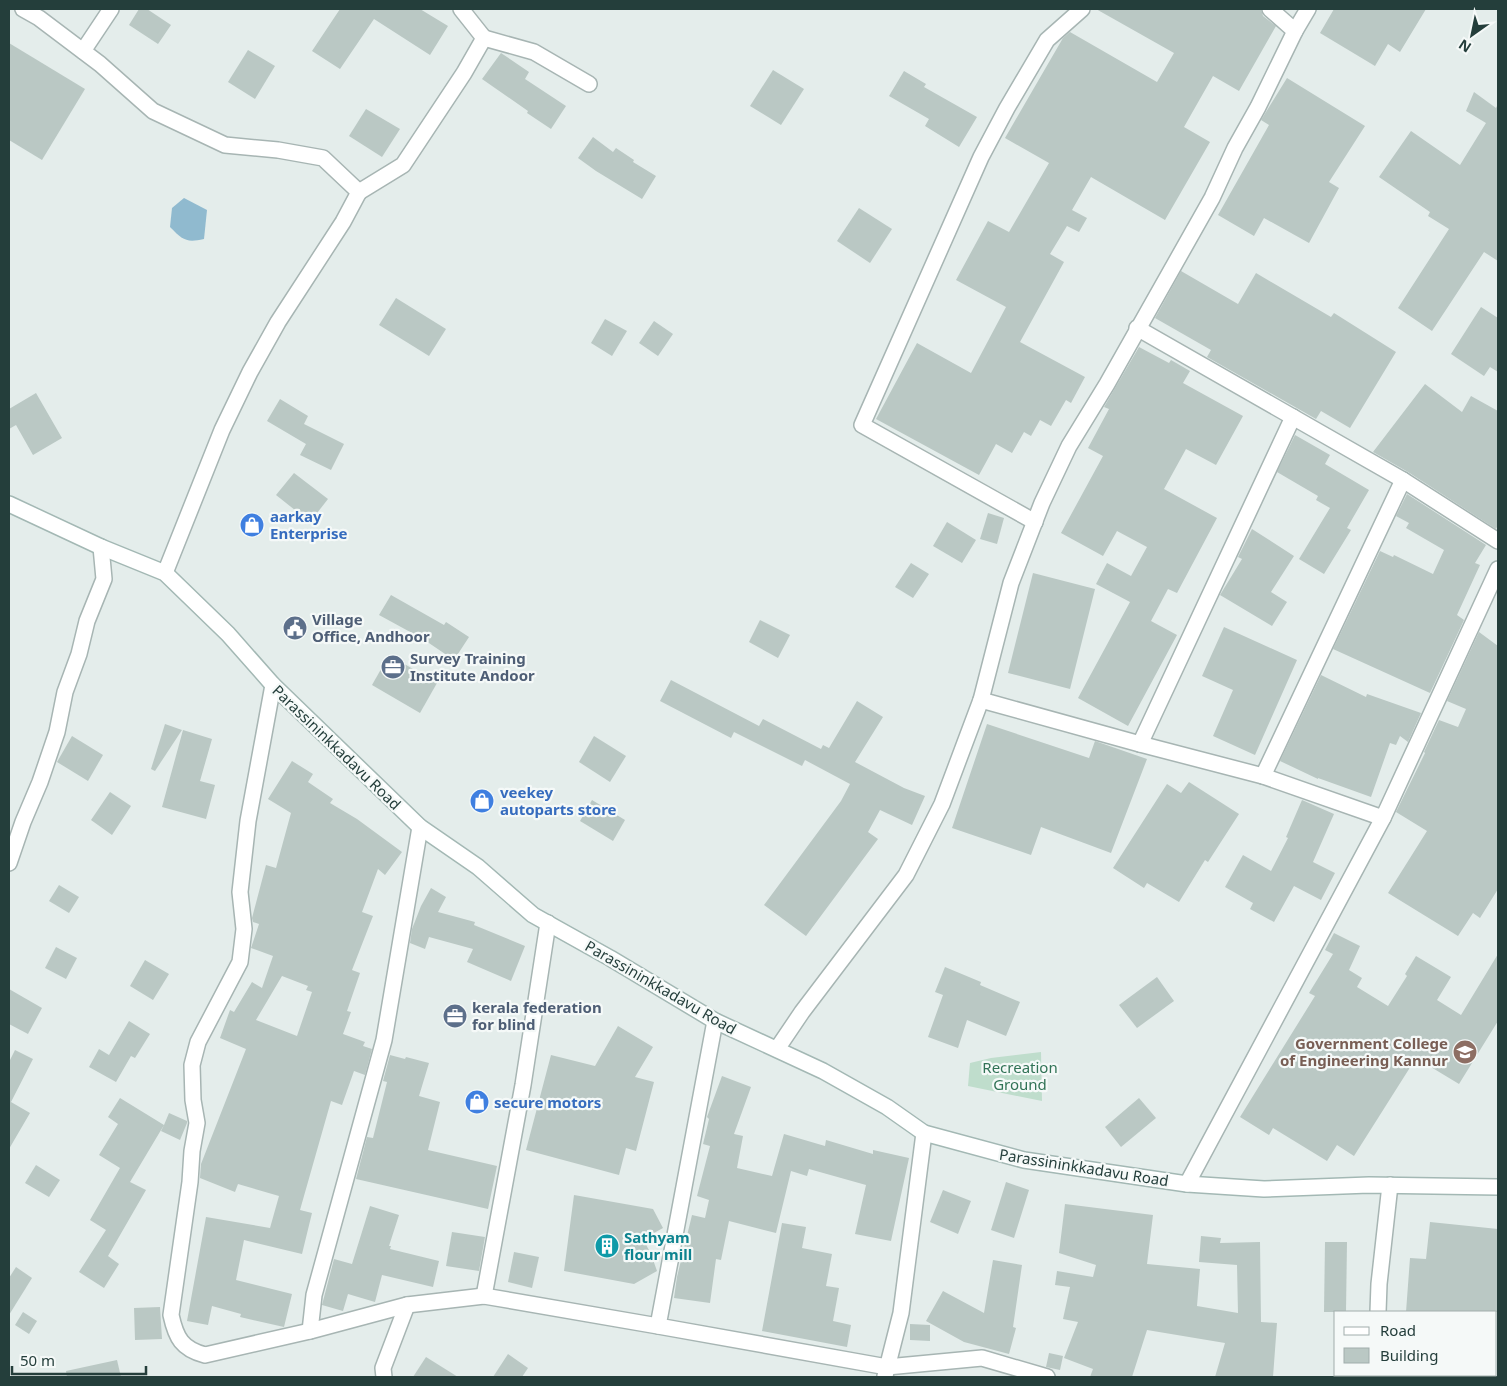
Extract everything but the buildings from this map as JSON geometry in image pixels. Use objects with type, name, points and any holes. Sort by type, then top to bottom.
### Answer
[{"type":"street","points":[[23,9],[39,18],[100,64],[153,111],[225,145],[278,150],[323,158],[359,192]]},
{"type":"street","points":[[83,51],[112,9]]},
{"type":"street","points":[[461,9],[484,38],[534,52],[589,84]]},
{"type":"street","points":[[1035,522],[862,425],[980,157],[1047,40],[1082,9]]},
{"type":"street","points":[[1270,9],[1295,31]]},
{"type":"street","points":[[777,1049],[802,1012],[906,875],[942,804],[981,700],[1011,583],[1042,503],[1070,446],[1212,198],[1235,148],[1308,9]]},
{"type":"street","points":[[166,572],[222,430],[250,372],[278,322],[343,222],[359,192],[403,165],[464,73],[484,38]]},
{"type":"street","points":[[1137,328],[1403,480],[1498,541]]},
{"type":"street","points":[[1140,744],[1293,417]]},
{"type":"street","points":[[1263,776],[1403,480]]},
{"type":"street","name":"Parassininkkadavu Road","points":[[9,504],[101,547],[166,572],[228,634],[273,685],[420,827],[478,867],[533,915],[610,958],[715,1021],[823,1071],[887,1107],[924,1133],[1024,1160],[1187,1184],[1264,1189],[1390,1185],[1498,1187]]},
{"type":"street","points":[[9,863],[49,757],[57,732],[65,692],[79,654],[87,621],[104,579],[101,547]]},
{"type":"street","points":[[1187,1184],[1383,818],[1498,569]]},
{"type":"street","points":[[273,685],[248,821],[240,892],[244,929],[240,962],[198,1042],[192,1064],[193,1100],[198,1123],[192,1150],[190,1182],[171,1315],[175,1331],[181,1342],[191,1352],[205,1355],[310,1331],[407,1305],[484,1296],[658,1326],[886,1372],[982,1358],[1047,1377]]},
{"type":"street","points":[[981,700],[1263,776],[1383,818]]},
{"type":"street","points":[[310,1331],[314,1295],[384,1040],[420,827]]},
{"type":"street","points":[[484,1296],[523,1085],[548,923]]},
{"type":"street","points":[[658,1326],[715,1021]]},
{"type":"street","points":[[886,1372],[901,1313],[924,1133]]},
{"type":"street","points":[[1378,1311],[1379,1284],[1390,1185]]},
{"type":"street","points":[[384,1377],[383,1368],[407,1305]]},
{"type":"green space","name":"Recreation Ground","points":[[1041,1052],[1042,1101],[968,1086],[970,1063],[991,1058]]},
{"type":"water","points":[[184,198],[207,210],[204,239],[193,241],[185,239],[170,227],[172,208]]},
{"type":"place","name":"aarkay Enterprise","points":[[252,525]]},
{"type":"place","name":"Village Office, Andhoor","points":[[295,628]]},
{"type":"place","name":"Survey Training Institute Andoor","points":[[393,667]]},
{"type":"place","name":"veekey autoparts store","points":[[482,801]]},
{"type":"place","name":"kerala federation for blind","points":[[455,1016]]},
{"type":"place","name":"Government College of Engineering Kannur","points":[[1465,1052]]},
{"type":"place","name":"secure motors","points":[[477,1102]]},
{"type":"place","name":"Sathyam flour mill","points":[[607,1246]]}]
